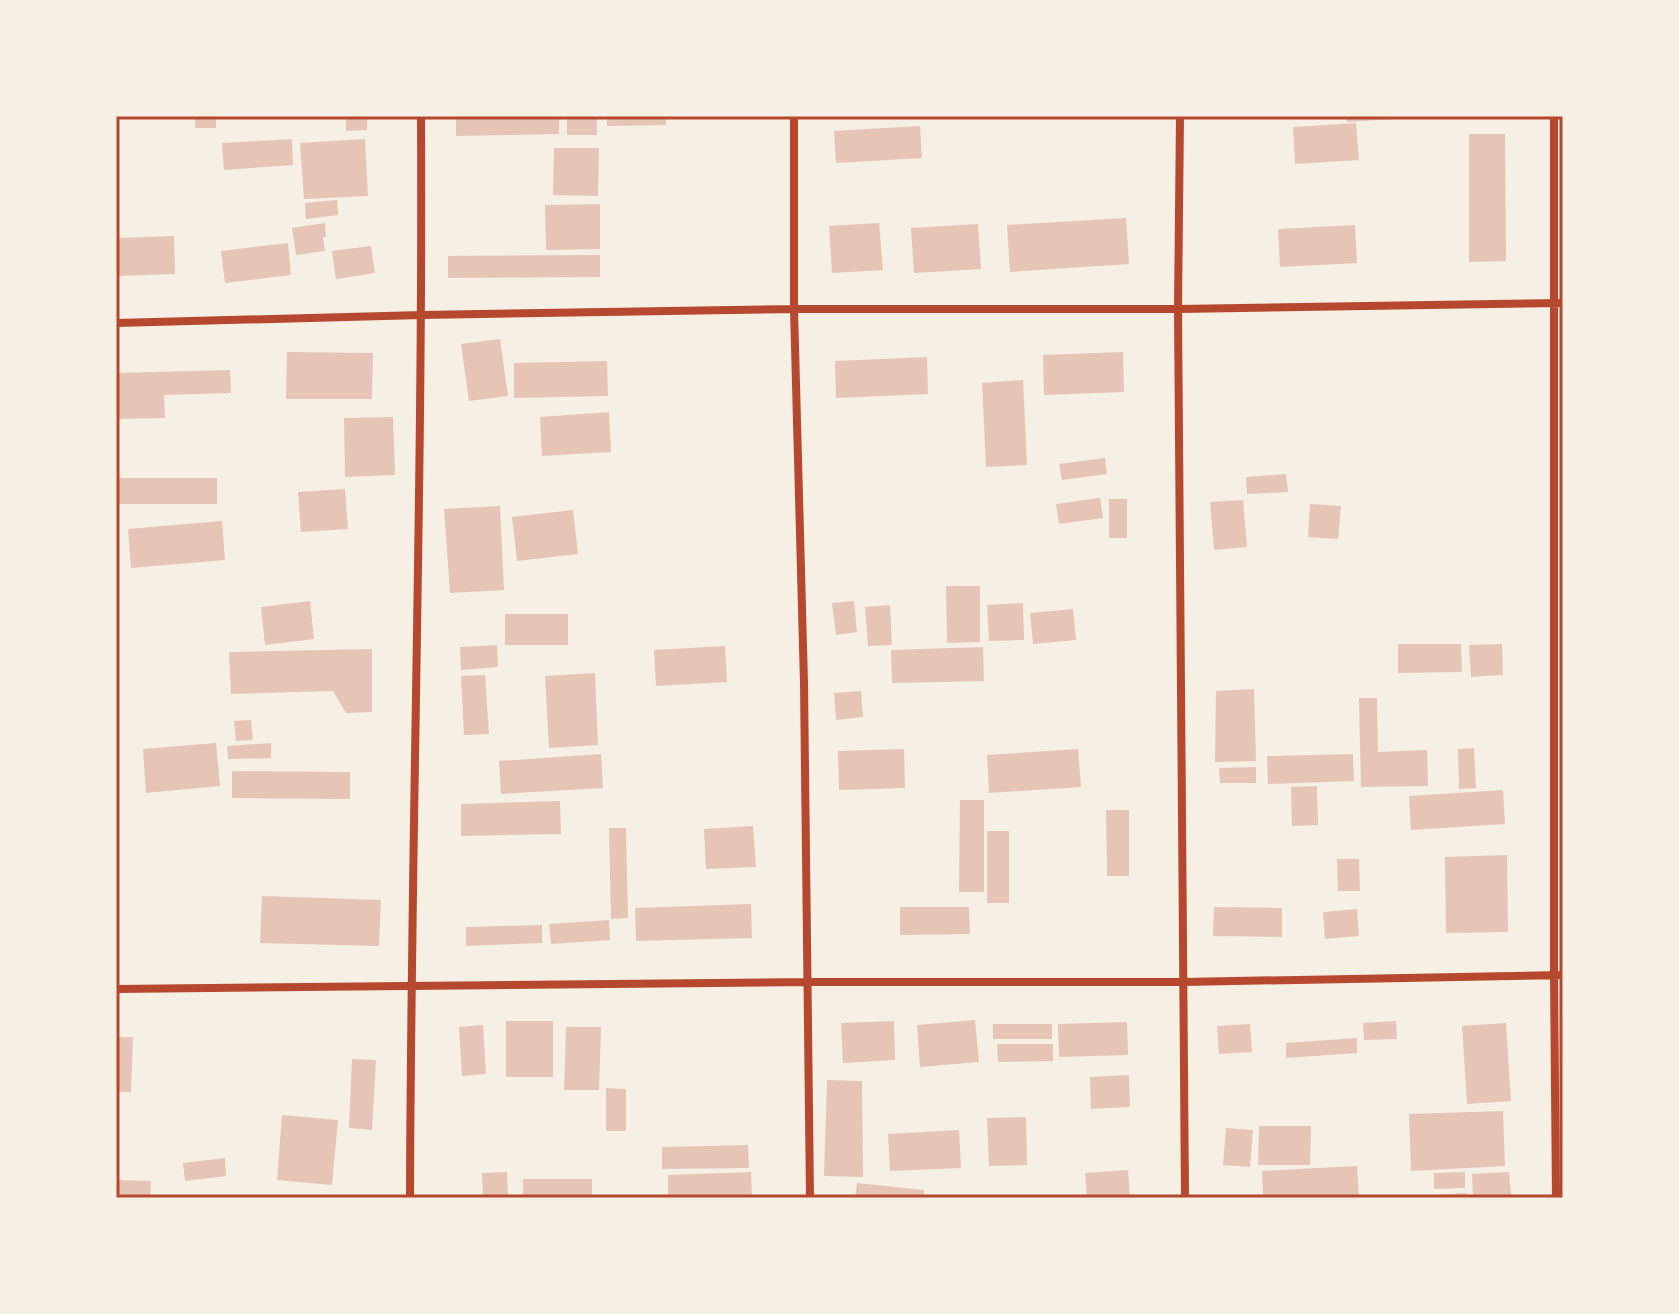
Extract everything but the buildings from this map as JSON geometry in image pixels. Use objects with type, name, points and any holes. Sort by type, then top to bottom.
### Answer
[{"type":"street","points":[[410,1198],[422,315],[421,116]]},
{"type":"street","points":[[794,116],[794,309],[804,683],[810,1198]]},
{"type":"street","points":[[1180,116],[1178,309],[1185,1198]]},
{"type":"street","points":[[1554,116],[1558,304],[1559,975],[1556,1198]]},
{"type":"street","points":[[116,323],[794,309],[1178,309],[1558,304]]},
{"type":"street","points":[[116,989],[807,982],[1183,982],[1559,975]]}]
